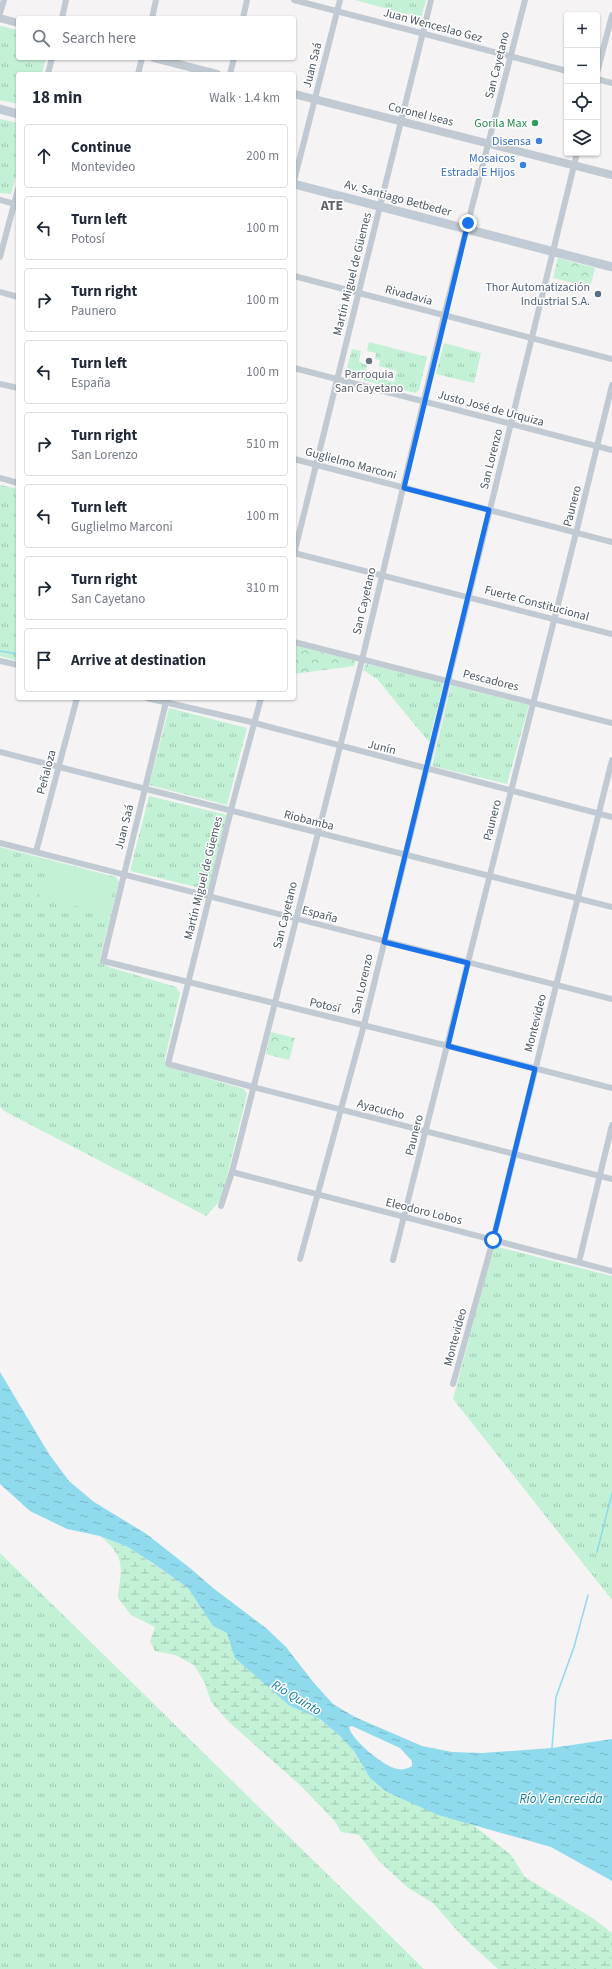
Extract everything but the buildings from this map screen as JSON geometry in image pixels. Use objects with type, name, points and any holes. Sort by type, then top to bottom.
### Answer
[{"type":"main road","points":[[0,109],[16,113]]},
{"type":"main road","name":"Av. Santiago Betbeder","points":[[296,183],[612,267]]},
{"type":"street","points":[[0,13],[4,0]]},
{"type":"street","points":[[62,16],[66,0]]},
{"type":"street","points":[[152,16],[156,0]]},
{"type":"street","points":[[243,16],[247,0]]},
{"type":"street","name":"Juan Wenceslao Gez","points":[[294,0],[564,70]]},
{"type":"street","name":"Juan Saá","points":[[296,174],[340,0]]},
{"type":"street","name":"Martín Miguel de Güemes","points":[[296,545],[431,0]]},
{"type":"street","name":"San Cayetano","points":[[221,1206],[232,1172],[273,1004],[362,660],[444,316],[490,143],[525,0]]},
{"type":"street","points":[[600,61],[612,15]]},
{"type":"street","points":[[0,18],[16,22]]},
{"type":"street","points":[[48,72],[52,60]]},
{"type":"street","points":[[138,72],[142,60]]},
{"type":"street","points":[[162,60],[208,72]]},
{"type":"street","points":[[230,72],[234,60]]},
{"type":"street","points":[[600,80],[612,83]]},
{"type":"street","name":"Coronel Iseas","points":[[296,94],[612,175]]},
{"type":"street","name":"San Lorenzo","points":[[300,1259],[364,1025],[576,156]]},
{"type":"street","points":[[0,200],[16,204],[0,257]]},
{"type":"street","name":"Rivadavia","points":[[296,277],[612,359]]},
{"type":"street","points":[[0,292],[16,296]]},
{"type":"street","name":"Justo José de Urquiza","points":[[296,368],[612,450]]},
{"type":"street","points":[[0,384],[16,388]]},
{"type":"street","name":"Paunero","points":[[393,1260],[448,1046],[612,385]]},
{"type":"street","name":"Guglielmo Marconi","points":[[296,460],[612,542]]},
{"type":"street","points":[[0,478],[16,482]]},
{"type":"street","name":"Fuerte Constitucional","points":[[296,553],[382,574],[612,634]]},
{"type":"street","name":"Pescadores","points":[[296,643],[612,723]]},
{"type":"street","points":[[0,661],[16,665]]},
{"type":"street","name":"Peñaloza","points":[[36,852],[76,700]]},
{"type":"street","name":"Juan Saá","points":[[103,961],[166,700]]},
{"type":"street","name":"Junín","points":[[166,700],[340,747],[612,817]]},
{"type":"street","name":"Martín Miguel de Güemes","points":[[168,1064],[230,811],[260,700]]},
{"type":"street","name":"Riobamba","points":[[0,752],[59,766],[144,790],[612,908]]},
{"type":"street","name":"Montevideo","points":[[453,1384],[493,1240],[612,760]]},
{"type":"street","name":"España","points":[[0,843],[612,999]]},
{"type":"street","name":"Potosí","points":[[103,961],[612,1088]]},
{"type":"street","name":"Ayacucho","points":[[168,1064],[612,1180]]},
{"type":"street","points":[[578,1262],[612,1125]]},
{"type":"street","name":"Eleodoro Lobos","points":[[232,1172],[612,1271]]},
{"type":"green space","points":[[355,0],[426,0],[421,18]]},
{"type":"green space","points":[[0,26],[16,30],[16,60],[46,60],[42,72],[16,72],[16,104],[0,100]]},
{"type":"green space","points":[[0,119],[16,123],[16,175],[11,194],[0,193]]},
{"type":"green space","points":[[558,258],[595,268],[590,287],[553,278]]},
{"type":"green space","points":[[369,342],[427,357],[419,390],[415,393],[347,376],[346,372],[352,349],[361,351],[359,362],[367,365],[365,375],[394,382],[397,371],[379,366],[380,360],[375,359],[376,353],[367,351]]},
{"type":"green space","points":[[444,343],[481,353],[474,383],[436,374]]},
{"type":"green space","points":[[0,485],[16,489],[16,660],[0,656]]},
{"type":"green space","points":[[296,646],[356,661],[354,666],[296,674]]},
{"type":"green space","points":[[366,664],[444,682],[429,742],[377,679],[363,670]]},
{"type":"green space","points":[[451,685],[529,705],[507,784],[432,766]]},
{"type":"green space","points":[[169,708],[247,728],[227,805],[149,785]]},
{"type":"green space","points":[[149,796],[227,815],[209,890],[130,871]]},
{"type":"green space","points":[[0,847],[116,877],[119,882],[100,958],[102,963],[109,967],[176,987],[180,993],[165,1058],[165,1066],[244,1089],[247,1094],[223,1193],[220,1201],[206,1216],[6,1112],[0,1107]]},
{"type":"green space","points":[[48,862],[116,879],[108,914],[39,897]]},
{"type":"green space","points":[[271,1032],[295,1038],[289,1060],[266,1054]]},
{"type":"green space","points":[[498,1247],[612,1276],[612,1600],[453,1399],[493,1249]]},
{"type":"green space","points":[[100,1536],[128,1547],[188,1588],[213,1626],[227,1633],[249,1669],[290,1706],[320,1719],[340,1736],[354,1751],[370,1778],[438,1815],[471,1823],[511,1855],[525,1877],[594,1919],[612,1933],[612,1969],[498,1969],[463,1937],[432,1902],[408,1888],[379,1861],[359,1835],[341,1832],[334,1820],[302,1787],[229,1722],[211,1702],[205,1683],[194,1665],[175,1655],[155,1651],[150,1641],[155,1627],[131,1615],[118,1598],[121,1571],[118,1557],[109,1544]]},
{"type":"green space","points":[[0,1553],[424,1969],[0,1969]]},
{"type":"water","name":"Río V en crecida","points":[[0,1372],[49,1454],[69,1481],[94,1502],[145,1533],[213,1588],[266,1628],[286,1647],[314,1683],[333,1704],[355,1717],[422,1746],[452,1752],[482,1753],[552,1748],[612,1739],[612,1881],[551,1847],[438,1815],[387,1792],[370,1778],[354,1751],[340,1736],[320,1719],[290,1706],[235,1658],[227,1633],[213,1626],[188,1588],[128,1547],[100,1536],[67,1529],[30,1511],[0,1484]],"holes":[[[352,1726],[400,1748],[412,1761],[412,1766],[406,1769],[392,1767],[377,1758],[356,1739],[349,1727]]]},
{"type":"waterway","points":[[0,651],[16,654]]},
{"type":"waterway","points":[[597,1552],[612,1493]]},
{"type":"waterway","points":[[552,1748],[556,1697],[574,1647],[588,1595]]},
{"type":"place","name":"Gorila Max","points":[[535,123]]},
{"type":"place","name":"Disensa","points":[[539,141]]},
{"type":"place","name":"Mosaicos Estrada E Hijos","points":[[523,165]]},
{"type":"place","name":"Thor Automatización Industrial S.A.","points":[[598,294]]},
{"type":"place","name":"Parroquia San Cayetano","points":[[369,361]]},
{"type":"district","name":"ATE","points":[[332,205]]},
{"type":"route","points":[[468,223],[444,316],[404,488],[489,510],[384,942],[468,963],[448,1046],[535,1069],[493,1240]]},
{"type":"water label","name":"Río Quinto","points":[[297,1697]]}]
